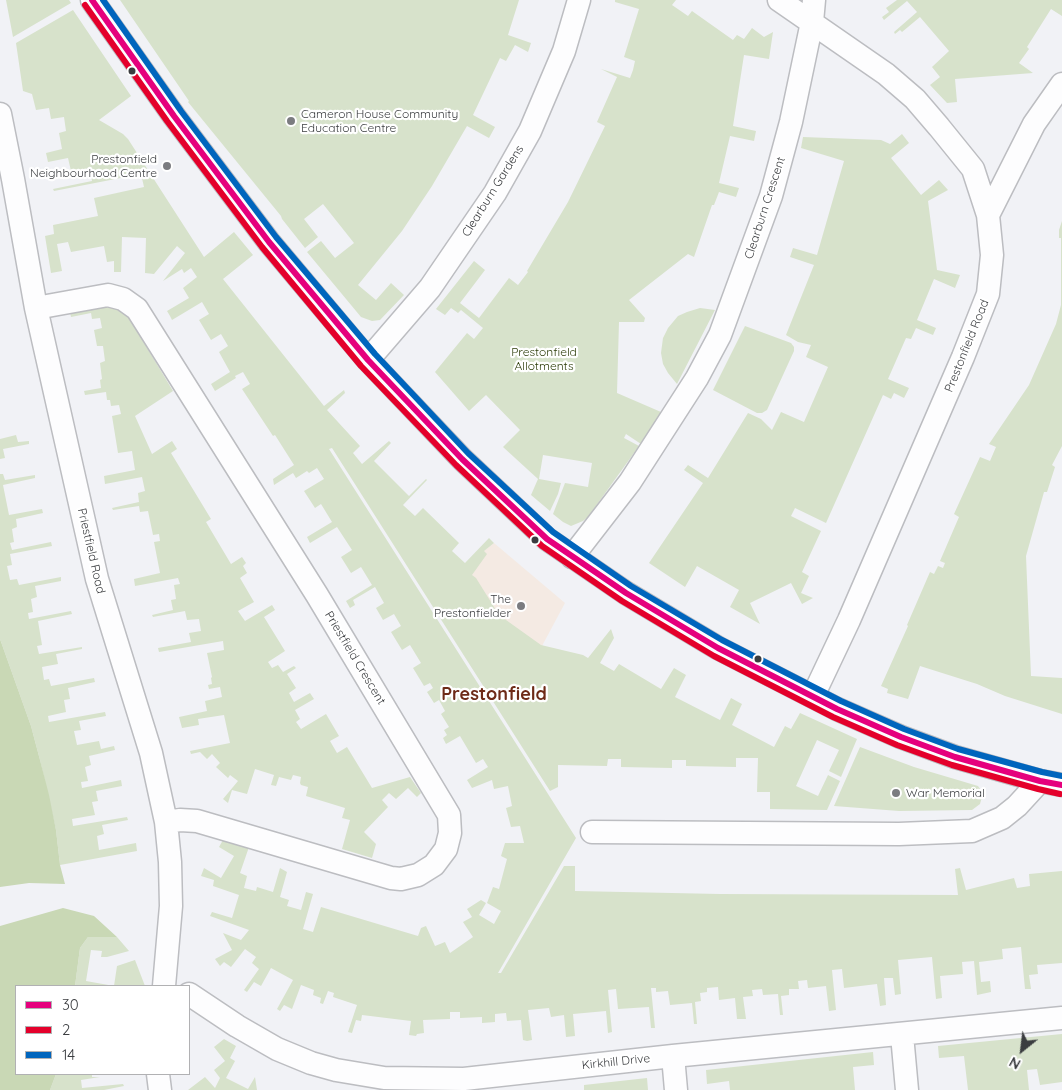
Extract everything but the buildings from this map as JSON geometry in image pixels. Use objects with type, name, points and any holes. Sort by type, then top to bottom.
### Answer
[{"type":"street","points":[[92,0],[174,116],[269,242],[368,360],[455,453],[527,522],[572,557],[626,593],[718,648],[865,722],[930,748],[983,766],[1062,785]]},
{"type":"street","name":"Clearburn Gardens","points":[[368,360],[430,288],[495,193],[530,131],[564,52],[579,0]]},
{"type":"street","name":"Prestonfield Road","points":[[779,0],[813,11],[915,99],[972,170],[988,215],[992,254],[988,294],[927,443],[849,620],[813,696]]},
{"type":"street","name":"Clearburn Crescent","points":[[572,557],[630,482],[697,378],[720,335],[772,196],[790,129],[813,11]]},
{"type":"street","points":[[988,215],[1034,124],[1062,84]]},
{"type":"street","name":"Priestfield Road","points":[[0,114],[7,178],[96,579],[151,753],[166,822],[170,862],[171,906],[169,983]]},
{"type":"street","name":"Priestfield Crescent","points":[[36,308],[94,296],[108,295],[123,299],[137,309],[317,595],[439,798],[449,815],[450,833],[446,849],[434,865],[418,875],[391,878],[197,820],[166,822]]},
{"type":"street","points":[[592,832],[899,834],[972,831],[988,825],[1010,812],[1031,793],[1040,781]]},
{"type":"street","name":"Kirkhill Drive","points":[[190,995],[255,1038],[311,1063],[354,1074],[465,1084],[673,1056],[1062,1018]]},
{"type":"street","points":[[902,1035],[907,1090]]},
{"type":"street","points":[[673,1056],[676,1090]]},
{"type":"street","points":[[158,1075],[160,1090]]},
{"type":"shaded area","points":[[494,543],[565,603],[527,674],[450,576]]},
{"type":"green space","points":[[6,0],[69,0],[71,3],[13,37]]},
{"type":"green space","points":[[120,0],[519,0],[508,35],[531,43],[528,52],[515,45],[506,61],[500,58],[473,115],[495,127],[489,138],[467,126],[432,186],[402,231],[358,285],[376,300],[391,283],[404,295],[380,320],[372,321],[361,317],[307,252],[321,241],[335,258],[354,243],[323,204],[304,219],[318,237],[305,248],[188,102]]},
{"type":"green space","name":"Prestonfield Allotments","points":[[615,0],[676,0],[672,5],[688,16],[692,11],[733,40],[737,35],[744,39],[752,28],[764,37],[773,32],[769,59],[744,55],[733,126],[756,131],[754,141],[730,136],[719,183],[739,188],[736,197],[719,192],[714,205],[712,205],[694,257],[688,254],[629,300],[645,318],[644,322],[619,322],[617,393],[661,412],[641,444],[626,434],[624,438],[639,446],[588,517],[571,526],[553,514],[565,483],[588,487],[592,463],[543,455],[539,479],[561,483],[558,494],[550,511],[531,495],[538,479],[503,447],[520,430],[486,395],[469,411],[435,372],[467,333],[474,339],[483,328],[461,310],[458,313],[451,308],[445,315],[436,309],[474,261],[485,270],[460,303],[479,318],[509,278],[518,285],[528,272],[568,202],[605,126],[597,122],[617,77],[601,69],[630,78],[633,70],[635,61],[624,57],[639,9],[615,2]]},
{"type":"green space","points":[[897,0],[1062,0],[1062,16],[1051,9],[1027,47],[1029,49],[1019,63],[1033,73],[955,79],[957,102],[947,103],[930,85],[940,77],[932,67],[949,51],[920,17],[902,32],[900,30],[895,34],[894,32],[917,12],[907,1],[884,20],[882,17],[889,12],[886,8]]},
{"type":"green space","points":[[73,10],[131,96],[99,120],[128,139],[204,257],[234,232],[253,255],[223,279],[324,406],[344,390],[345,393],[327,410],[360,446],[353,453],[362,464],[389,441],[391,443],[374,461],[409,496],[427,480],[403,505],[415,516],[423,508],[459,543],[452,551],[465,563],[489,538],[494,543],[484,551],[487,554],[472,575],[476,578],[499,615],[541,645],[583,655],[588,658],[611,629],[614,638],[600,663],[614,671],[619,664],[661,689],[674,668],[686,675],[675,697],[720,720],[731,698],[742,704],[732,725],[774,747],[785,726],[791,729],[800,713],[857,739],[841,777],[829,771],[839,750],[817,740],[796,786],[818,796],[828,775],[840,781],[827,810],[770,809],[770,792],[757,792],[758,758],[736,758],[736,767],[686,766],[686,760],[672,760],[672,768],[621,767],[621,759],[608,759],[607,766],[558,765],[558,787],[550,791],[332,448],[329,449],[576,838],[498,973],[501,973],[564,866],[575,866],[575,891],[720,894],[958,895],[955,869],[960,868],[966,890],[1014,878],[1017,888],[1030,886],[1029,874],[1062,871],[1062,963],[1037,965],[1038,974],[1029,975],[1031,989],[1025,989],[1021,947],[1002,949],[1003,959],[979,962],[981,982],[990,981],[991,992],[977,995],[974,961],[962,962],[963,974],[940,976],[942,998],[936,999],[932,957],[898,960],[901,994],[895,995],[893,978],[884,978],[886,1005],[880,1006],[877,984],[844,988],[842,969],[832,970],[836,1010],[829,1011],[826,986],[808,988],[807,980],[798,981],[799,989],[789,989],[789,995],[781,996],[783,1015],[780,1015],[778,994],[763,995],[762,989],[752,990],[753,996],[743,997],[746,1019],[737,1019],[735,998],[719,1000],[718,987],[707,988],[707,992],[700,993],[701,1001],[695,1002],[697,1024],[694,1024],[692,1003],[670,1005],[668,991],[656,992],[656,988],[651,988],[655,1028],[651,1028],[649,1007],[618,1009],[616,989],[608,990],[612,1032],[608,1033],[606,1011],[573,1014],[575,1036],[566,1037],[564,1015],[551,1017],[549,1008],[528,1010],[532,1040],[527,1041],[523,1040],[521,1020],[507,1021],[506,1013],[495,1014],[495,1022],[482,1023],[482,1017],[460,1018],[460,1012],[450,1012],[450,1019],[423,1020],[424,1033],[417,1034],[416,1036],[409,1035],[411,1021],[362,1015],[361,1021],[356,1020],[352,1033],[348,1032],[357,1005],[333,997],[334,993],[328,991],[323,1004],[320,1003],[321,998],[313,995],[314,990],[301,985],[292,1009],[284,1005],[280,1011],[277,1009],[293,980],[271,968],[261,986],[254,982],[247,992],[244,990],[259,969],[252,963],[256,957],[245,949],[231,967],[224,962],[220,966],[215,959],[232,950],[223,933],[241,940],[249,930],[210,916],[212,912],[232,918],[239,895],[213,886],[214,880],[201,876],[204,868],[221,878],[234,856],[219,847],[223,840],[249,847],[240,873],[247,876],[244,888],[256,891],[257,887],[273,892],[280,868],[287,872],[280,897],[289,900],[287,906],[301,910],[306,892],[313,894],[303,929],[313,932],[321,907],[418,936],[421,928],[426,926],[435,946],[445,942],[450,953],[473,937],[463,922],[472,917],[467,909],[481,900],[486,903],[479,915],[494,924],[501,911],[487,903],[493,887],[499,889],[507,859],[501,856],[505,843],[524,843],[520,826],[511,827],[506,808],[512,806],[508,786],[494,789],[492,780],[472,788],[467,780],[488,767],[483,759],[476,763],[460,736],[446,744],[443,738],[447,735],[444,730],[449,727],[441,714],[445,711],[439,700],[434,703],[427,692],[433,688],[430,683],[424,686],[413,668],[421,663],[410,645],[402,650],[391,632],[401,626],[394,614],[383,620],[376,608],[384,603],[375,587],[353,600],[355,605],[350,608],[346,601],[372,585],[361,567],[351,573],[341,557],[352,550],[337,527],[310,543],[307,537],[332,522],[321,504],[315,508],[304,491],[324,479],[317,468],[309,473],[307,471],[296,478],[293,473],[274,485],[273,479],[294,465],[242,389],[250,384],[243,372],[215,391],[211,384],[230,372],[219,352],[228,346],[221,334],[211,340],[199,320],[209,314],[202,302],[172,320],[167,311],[189,298],[183,288],[197,277],[191,268],[184,273],[182,269],[163,281],[185,253],[177,246],[154,274],[145,273],[146,238],[122,237],[121,272],[114,272],[114,261],[107,262],[104,246],[71,252],[68,242],[57,244],[62,271],[51,273],[45,236],[54,234],[53,225],[98,216],[94,198],[144,187],[141,174],[54,191],[53,189],[92,181],[90,168],[71,171],[68,158],[48,162],[46,153],[62,149],[59,133],[66,131],[64,117],[51,119],[49,108],[36,110],[32,94],[23,91],[16,43]]},
{"type":"green space","points":[[902,134],[909,143],[891,158],[921,195],[939,180],[948,190],[928,201],[937,270],[960,275],[955,288],[934,279],[917,320],[936,328],[933,335],[916,328],[911,339],[906,338],[888,379],[909,388],[904,398],[894,393],[891,399],[883,395],[826,523],[795,508],[791,516],[821,531],[802,572],[809,576],[801,593],[813,598],[802,604],[791,583],[750,603],[760,624],[730,607],[739,590],[697,566],[685,587],[649,563],[703,483],[684,470],[688,465],[708,478],[748,413],[761,419],[772,430],[781,412],[804,422],[828,367],[806,357],[811,345],[798,342],[786,335],[814,265],[790,257],[793,248],[817,255],[844,161],[801,148],[803,137],[881,140],[890,144]]},
{"type":"green space","points":[[1062,221],[1062,446],[1052,465],[1055,467],[1047,492],[1044,492],[1026,556],[1031,676],[1062,678],[1062,714],[920,666],[908,699],[887,693],[888,689],[881,686],[930,572],[934,574],[938,566],[943,568],[945,563],[940,561],[959,517],[954,514],[980,457],[990,461],[996,447],[989,444],[1029,385],[1056,324],[1061,305],[1061,238],[1059,238],[1059,230]]},
{"type":"green space","points":[[107,305],[122,311],[128,316],[173,391],[135,416],[152,454],[172,441],[177,449],[171,453],[211,519],[206,522],[231,564],[242,557],[246,563],[243,566],[247,573],[240,578],[254,602],[238,611],[245,621],[272,605],[275,610],[264,617],[285,651],[268,662],[272,668],[278,665],[283,672],[294,666],[296,668],[287,674],[296,688],[289,693],[294,702],[310,693],[314,699],[295,710],[300,719],[296,722],[301,729],[326,714],[339,736],[330,741],[337,753],[347,747],[372,788],[410,777],[421,793],[417,797],[408,788],[396,799],[389,793],[382,800],[388,807],[364,832],[376,844],[372,858],[342,849],[350,820],[342,818],[345,808],[306,796],[308,787],[301,785],[301,777],[293,775],[291,780],[279,777],[276,786],[271,785],[274,775],[255,769],[247,794],[232,790],[228,803],[223,799],[238,781],[230,775],[228,778],[216,767],[220,763],[212,754],[207,759],[200,752],[191,754],[190,751],[230,743],[224,715],[198,719],[199,725],[182,728],[179,717],[207,711],[205,701],[222,697],[220,687],[209,689],[208,685],[212,684],[212,677],[207,653],[224,650],[223,641],[159,652],[158,648],[191,642],[189,633],[201,631],[199,619],[187,620],[185,611],[153,617],[152,615],[173,610],[171,600],[176,599],[174,585],[180,584],[178,578],[135,586],[134,579],[160,573],[154,542],[160,541],[159,534],[153,535],[148,511],[140,512],[139,506],[113,510],[112,508],[139,502],[138,493],[145,491],[142,477],[105,484],[104,476],[135,470],[132,451],[118,453],[112,416],[121,414],[119,405],[111,406],[110,400],[107,400],[106,392],[85,395],[84,391],[101,388],[100,363],[105,361],[103,346],[97,346],[94,330],[102,328],[100,318],[92,319],[91,313],[71,317],[70,312]]},
{"type":"green space","points":[[700,308],[715,310],[677,384],[663,364],[661,353],[663,338],[668,328],[678,316]]},
{"type":"green space","points":[[745,326],[791,343],[794,347],[794,351],[767,410],[762,413],[757,413],[713,390]]},
{"type":"green space","points":[[16,435],[18,442],[29,441],[29,444],[3,449],[5,458],[0,459],[0,439]]},
{"type":"green space","points":[[0,474],[3,474],[5,480],[35,475],[35,478],[3,485],[9,515],[42,509],[43,513],[16,519],[17,527],[12,529],[14,542],[10,543],[12,550],[51,542],[52,546],[10,554],[12,565],[7,566],[10,580],[17,579],[19,585],[61,577],[61,581],[35,586],[37,597],[31,599],[33,612],[28,613],[29,619],[71,611],[72,614],[38,621],[42,645],[37,646],[39,654],[82,647],[82,649],[56,654],[58,664],[42,667],[44,680],[49,679],[51,686],[94,678],[95,682],[68,688],[70,699],[64,700],[66,712],[48,716],[49,722],[105,712],[106,716],[79,721],[81,730],[74,731],[77,745],[99,741],[101,749],[114,746],[115,750],[89,756],[91,765],[85,767],[88,781],[81,782],[82,788],[121,780],[122,786],[96,791],[98,801],[92,802],[95,815],[72,819],[73,826],[127,817],[128,820],[102,825],[104,834],[97,836],[99,850],[136,843],[137,851],[60,865],[56,830],[31,726],[0,639]]},
{"type":"green space","points":[[0,639],[31,726],[49,795],[60,865],[65,884],[29,883],[0,887]]},
{"type":"green space","points":[[860,747],[914,767],[978,786],[983,793],[980,804],[972,810],[899,811],[834,806]]},
{"type":"green space","points":[[63,908],[94,916],[117,937],[88,937],[80,948],[75,985],[15,985],[15,1075],[56,1075],[50,1090],[0,1090],[0,926]]},
{"type":"green space","points":[[88,937],[117,937],[129,951],[101,957],[102,951],[91,950],[86,981],[108,985],[75,985],[80,948]]},
{"type":"green space","points":[[135,960],[145,985],[114,985],[117,966]]},
{"type":"green space","points":[[1062,1034],[1062,1082],[1040,1085],[1037,1069],[1027,1070],[1029,1090],[968,1090],[964,1056],[939,1058],[938,1046]]},
{"type":"green space","points":[[224,1039],[236,1046],[230,1058],[235,1061],[226,1078],[248,1089],[255,1077],[257,1090],[188,1090],[205,1077],[215,1088],[220,1078],[214,1070],[225,1061],[214,1047]]},
{"type":"green space","points":[[873,1052],[874,1065],[853,1067],[855,1090],[730,1090],[729,1081],[707,1084],[706,1070]]},
{"type":"green space","points":[[56,1075],[92,1075],[92,1077],[100,1077],[81,1080],[82,1088],[123,1084],[124,1086],[104,1090],[50,1090]]},
{"type":"green space","points":[[647,1078],[648,1090],[584,1090],[584,1085]]},
{"type":"transit line","name":"30","points":[[92,0],[174,116],[269,242],[368,360],[462,459],[547,539],[626,593],[718,648],[837,709],[901,737],[955,757],[1040,781],[1062,785]]},
{"type":"transit line","name":"14","points":[[103,0],[181,111],[276,237],[375,354],[468,453],[553,532],[631,586],[722,640],[841,701],[904,729],[958,749],[1062,776]]},
{"type":"transit line","name":"2","points":[[85,5],[167,121],[262,247],[361,366],[456,465],[542,546],[622,601],[714,656],[833,717],[897,745],[952,765],[1060,794]]},
{"type":"place","name":"Cameron House Community Education Centre","points":[[291,121]]},
{"type":"place","name":"Prestonfield Neighbourhood Centre","points":[[167,166]]},
{"type":"place","name":"The Prestonfielder","points":[[521,606]]},
{"type":"place","name":"War Memorial","points":[[896,793]]},
{"type":"district","name":"Prestonfield","points":[[494,695]]}]
